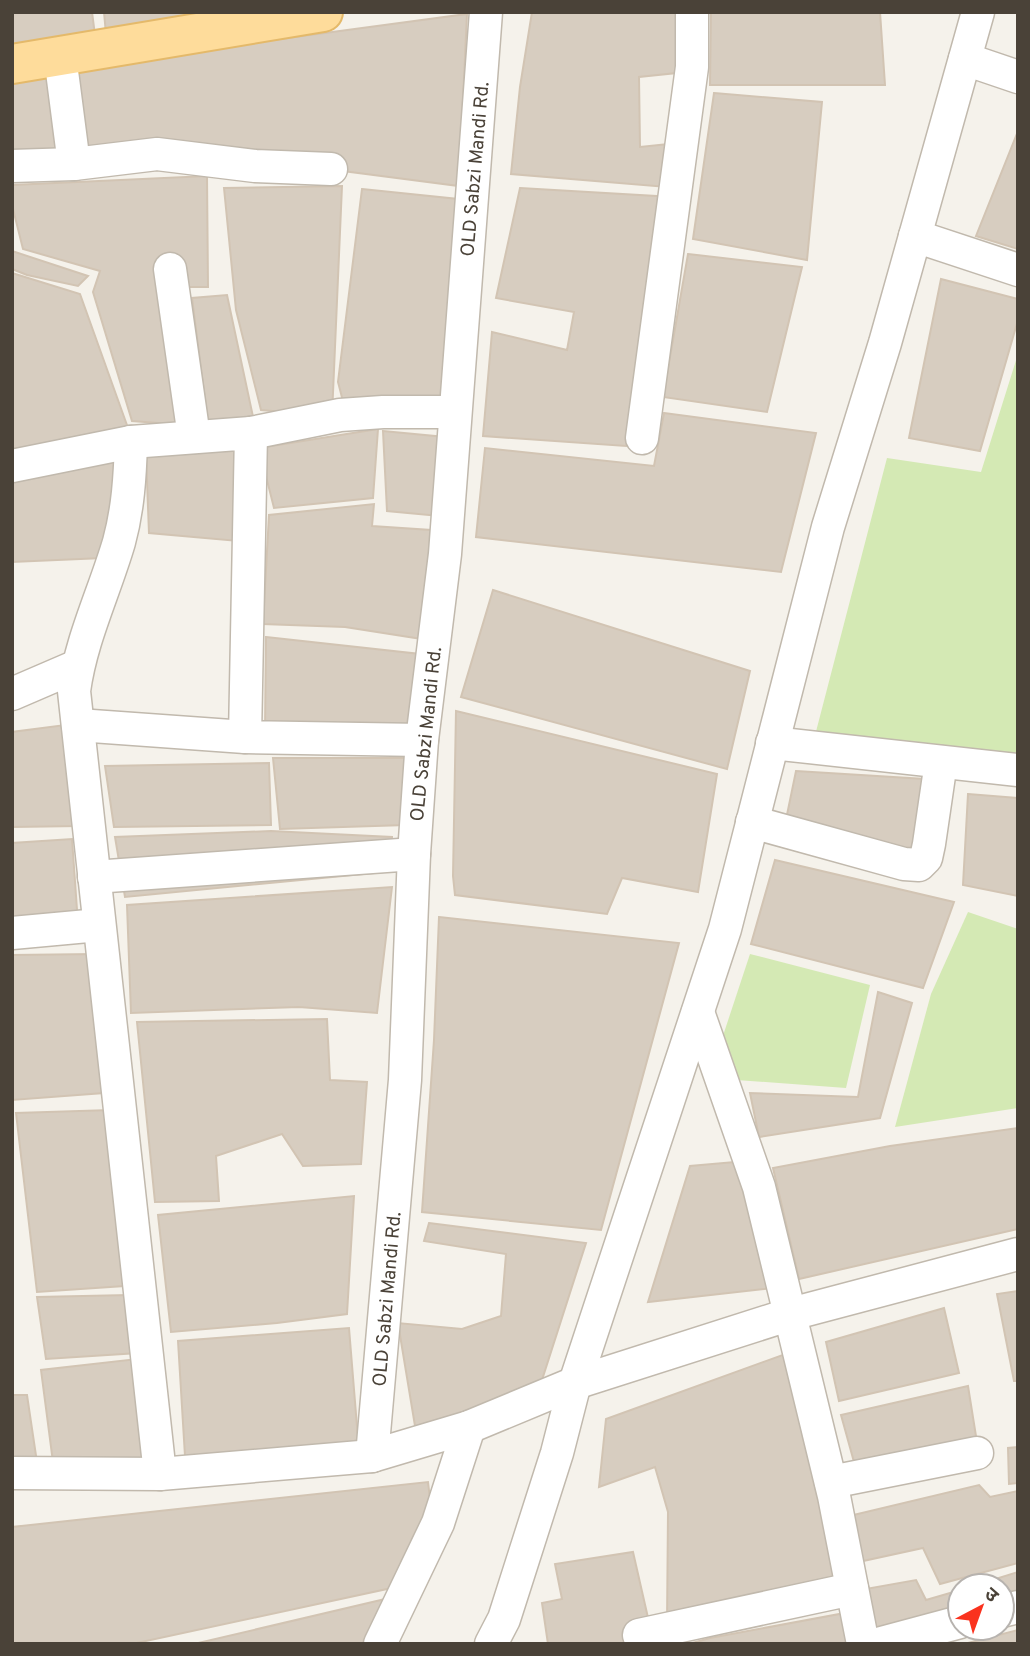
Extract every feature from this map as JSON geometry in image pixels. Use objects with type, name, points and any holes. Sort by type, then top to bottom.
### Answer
[{"type":"main road","points":[[12,64],[323,12]]},
{"type":"street","name":"OLD Sabzi Mandi Rd.","points":[[372,1456],[405,1080],[414,854],[422,740],[445,554],[486,12]]},
{"type":"street","points":[[642,438],[692,67],[692,12]]},
{"type":"street","points":[[491,1644],[508,1606],[557,1453],[575,1383],[725,929],[828,527],[885,343],[978,12]]},
{"type":"street","points":[[60,56],[74,164]]},
{"type":"street","points":[[964,59],[1018,77]]},
{"type":"street","points":[[12,166],[74,164],[157,154],[255,166],[331,169]]},
{"type":"street","points":[[915,236],[1018,270]]},
{"type":"street","points":[[170,269],[194,437]]},
{"type":"street","points":[[12,466],[131,442],[251,433],[340,415],[454,412]]},
{"type":"street","points":[[245,737],[251,433]]},
{"type":"street","points":[[131,442],[130,492],[119,542],[77,666],[74,691],[160,1474]]},
{"type":"street","points":[[12,694],[77,666]]},
{"type":"street","points":[[78,726],[245,737],[422,740]]},
{"type":"street","points":[[772,743],[1018,771]]},
{"type":"street","points":[[752,822],[904,864],[919,865],[926,858],[929,844],[941,762]]},
{"type":"street","points":[[94,877],[414,854]]},
{"type":"street","points":[[12,933],[99,925]]},
{"type":"street","points":[[698,1012],[759,1187],[831,1482],[863,1644]]},
{"type":"street","points":[[12,1473],[160,1474],[372,1456],[469,1427],[575,1383],[791,1314],[1018,1254]]},
{"type":"street","points":[[380,1644],[438,1522],[469,1427]]},
{"type":"street","points":[[831,1482],[977,1452]]},
{"type":"street","points":[[639,1635],[852,1589]]},
{"type":"street","points":[[878,1644],[946,1626]]},
{"type":"green space","points":[[1018,354],[1018,775],[812,747],[887,458],[981,472]]},
{"type":"green space","points":[[968,912],[1018,929],[1018,1108],[895,1127],[931,994]]},
{"type":"green space","points":[[750,954],[870,985],[846,1088],[709,1078]]},
{"type":"building","points":[[12,12],[92,12],[96,43],[12,55]]},
{"type":"building","points":[[104,12],[220,12],[106,34]]},
{"type":"building","points":[[532,12],[682,12],[686,72],[639,77],[640,147],[679,143],[667,187],[511,174],[520,87]]},
{"type":"building","points":[[711,12],[880,12],[885,85],[710,85]]},
{"type":"building","points":[[467,14],[459,186],[304,166],[89,162],[77,66]]},
{"type":"building","points":[[55,74],[59,160],[12,172],[12,83]]},
{"type":"building","points":[[714,93],[822,102],[807,260],[693,239]]},
{"type":"building","points":[[1018,131],[1018,249],[976,236]]},
{"type":"building","points":[[207,176],[208,287],[185,287],[197,426],[132,421],[93,292],[100,271],[23,249],[12,205],[12,185]]},
{"type":"building","points":[[342,186],[332,416],[261,410],[236,310],[224,188]]},
{"type":"building","points":[[520,188],[673,197],[643,379],[626,446],[483,436],[492,332],[567,350],[574,312],[496,298]]},
{"type":"building","points":[[362,189],[458,199],[440,415],[346,413],[338,382]]},
{"type":"building","points":[[12,251],[88,276],[78,286],[27,275],[12,269]]},
{"type":"building","points":[[688,254],[802,267],[767,412],[663,397]]},
{"type":"building","points":[[12,273],[80,294],[128,428],[12,457]]},
{"type":"building","points":[[941,279],[1018,299],[1018,320],[980,451],[909,438]]},
{"type":"building","points":[[227,295],[255,426],[209,432],[192,298]]},
{"type":"building","points":[[664,413],[816,433],[781,572],[476,537],[485,448],[654,466]]},
{"type":"building","points":[[378,429],[373,498],[274,508],[259,448]]},
{"type":"building","points":[[383,431],[445,437],[439,516],[387,511]]},
{"type":"building","points":[[237,447],[238,541],[149,533],[146,455]]},
{"type":"building","points":[[135,455],[133,531],[104,535],[103,558],[12,562],[12,480]]},
{"type":"building","points":[[374,504],[372,526],[431,530],[422,639],[345,627],[263,624],[269,515]]},
{"type":"building","points":[[493,590],[750,671],[727,769],[461,697]]},
{"type":"building","points":[[266,637],[420,654],[414,733],[265,731]]},
{"type":"building","points":[[456,711],[717,774],[698,892],[622,878],[607,914],[455,895],[453,876]]},
{"type":"building","points":[[65,725],[79,826],[12,827],[12,732]]},
{"type":"building","points":[[273,758],[412,758],[406,825],[280,829]]},
{"type":"building","points":[[269,763],[271,825],[114,827],[105,766]]},
{"type":"building","points":[[796,771],[941,780],[926,863],[781,844]]},
{"type":"building","points":[[968,794],[1018,798],[1018,896],[963,885]]},
{"type":"building","points":[[271,831],[392,837],[394,871],[125,897],[115,837]]},
{"type":"building","points":[[72,839],[79,938],[12,942],[12,843]]},
{"type":"building","points":[[775,860],[954,902],[923,988],[751,944]]},
{"type":"building","points":[[392,887],[377,1013],[299,1007],[131,1013],[127,905]]},
{"type":"building","points":[[439,917],[679,943],[601,1230],[422,1212]]},
{"type":"building","points":[[96,954],[117,1092],[12,1100],[12,955]]},
{"type":"building","points":[[878,992],[912,1003],[880,1118],[759,1137],[750,1093],[858,1097]]},
{"type":"building","points":[[327,1019],[330,1080],[367,1082],[361,1164],[303,1166],[282,1134],[216,1156],[219,1201],[155,1202],[137,1022]]},
{"type":"building","points":[[111,1110],[139,1285],[37,1292],[16,1113]]},
{"type":"building","points":[[1018,1128],[1018,1229],[799,1279],[773,1168],[890,1146]]},
{"type":"building","points":[[746,1161],[774,1288],[648,1302],[690,1166]]},
{"type":"building","points":[[354,1196],[347,1314],[171,1332],[158,1215]]},
{"type":"building","points":[[429,1223],[586,1243],[541,1383],[417,1438],[398,1323],[462,1329],[501,1316],[506,1254],[424,1241]]},
{"type":"building","points":[[1018,1291],[1018,1381],[1014,1381],[997,1294]]},
{"type":"building","points":[[129,1295],[138,1353],[46,1359],[37,1297]]},
{"type":"building","points":[[944,1308],[959,1373],[839,1401],[826,1342]]},
{"type":"building","points":[[349,1328],[359,1451],[185,1456],[178,1341]]},
{"type":"building","points":[[802,1348],[850,1592],[667,1625],[668,1512],[655,1467],[599,1487],[606,1419]]},
{"type":"building","points":[[137,1359],[144,1466],[54,1470],[41,1370]]},
{"type":"building","points":[[968,1386],[979,1455],[859,1480],[841,1415]]},
{"type":"building","points":[[12,1395],[27,1395],[38,1469],[12,1470]]},
{"type":"building","points":[[1018,1447],[1018,1483],[1009,1484],[1008,1448]]},
{"type":"building","points":[[428,1482],[435,1541],[410,1584],[132,1644],[12,1644],[12,1527]]},
{"type":"building","points":[[979,1485],[990,1497],[1018,1491],[1018,1563],[985,1572],[946,1572],[946,1582],[940,1584],[923,1548],[854,1563],[845,1517]]},
{"type":"building","points":[[633,1552],[654,1644],[548,1644],[542,1603],[562,1599],[555,1564]]},
{"type":"building","points":[[1018,1572],[1016,1618],[1016,1573]]},
{"type":"building","points":[[916,1580],[926,1600],[946,1594],[946,1635],[913,1644],[868,1644],[860,1590]]},
{"type":"building","points":[[398,1596],[375,1644],[194,1644]]},
{"type":"building","points":[[845,1613],[856,1644],[689,1644],[710,1638]]},
{"type":"building","points":[[1016,1631],[1018,1644],[964,1644],[1016,1642]]}]
